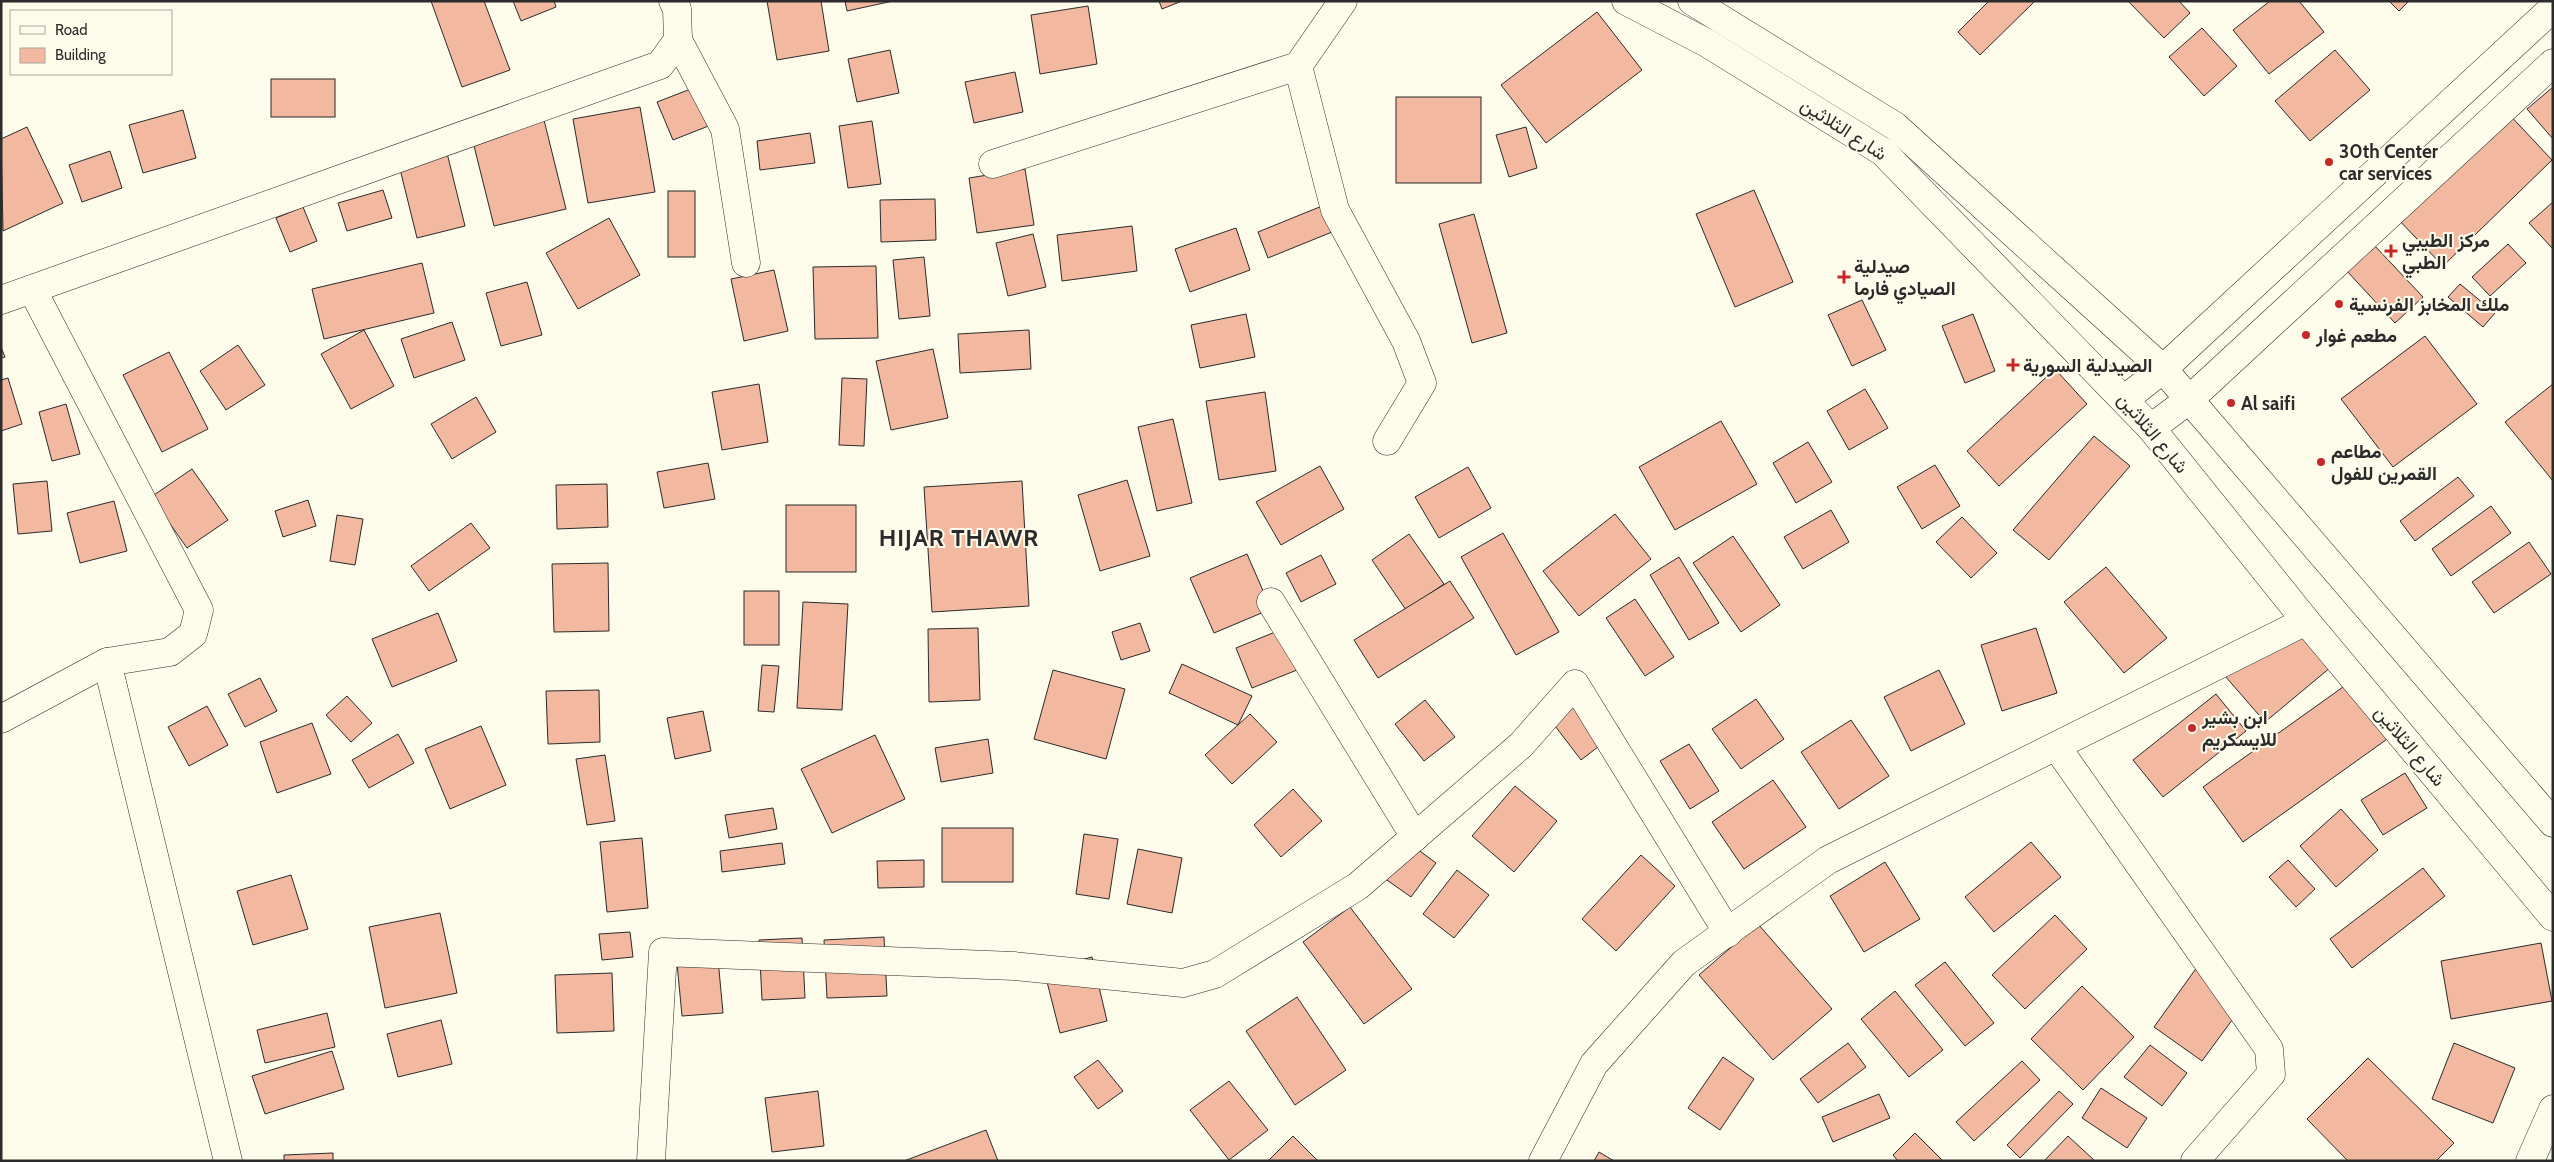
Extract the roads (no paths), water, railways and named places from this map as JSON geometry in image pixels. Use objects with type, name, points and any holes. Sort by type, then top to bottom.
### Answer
[{"type":"street","points":[[674,1],[677,8],[678,40],[725,129],[746,263]]},
{"type":"street","points":[[993,164],[1298,66],[1343,1]]},
{"type":"street","name":"شارع الثلاثين","points":[[1626,1],[1707,43],[1883,152],[2125,399],[2151,428],[2306,621],[2553,918]]},
{"type":"street","name":"شارع الثلاثين","points":[[1692,1],[1895,126],[2163,369],[2553,823]]},
{"type":"street","points":[[2125,399],[2163,369],[2553,8]]},
{"type":"street","points":[[1,300],[660,65],[678,40]]},
{"type":"street","points":[[2151,428],[2190,399],[2553,63]]},
{"type":"street","points":[[1298,66],[1335,210],[1406,341],[1422,383],[1387,441]]},
{"type":"street","points":[[1,719],[107,662],[170,652],[193,634],[198,610],[32,289]]},
{"type":"street","points":[[1271,602],[1415,837]]},
{"type":"street","points":[[1543,1161],[1594,1064],[1684,963],[1828,860],[2306,621]]},
{"type":"street","points":[[107,662],[228,1161]]},
{"type":"street","points":[[651,1161],[663,952],[1014,966],[1183,983],[1216,974],[1358,886],[1521,745],[1575,684],[1728,933]]},
{"type":"street","points":[[2056,746],[2269,1049],[2271,1074],[2195,1161]]},
{"type":"street","points":[[2530,1161],[2553,1109]]},
{"type":"place","name":"30th Center car services","points":[[2329,162]]},
{"type":"place","name":"مركز الطيبي الطبي","points":[[2391,251]]},
{"type":"place","name":"صيدلية الصيادي فارما","points":[[1844,277]]},
{"type":"place","name":"ملك المخابز الفرنسية","points":[[2339,304]]},
{"type":"place","name":"مطعم غوار","points":[[2306,335]]},
{"type":"place","name":"الصيدلية السورية","points":[[2013,365]]},
{"type":"place","name":"Al saifi","points":[[2231,403]]},
{"type":"place","name":"مطاعم القمرين للفول","points":[[2321,462]]},
{"type":"place","name":"ابن بشير للايسكريم","points":[[2192,728]]},
{"type":"district","name":"HIJAR THAWR","points":[[959,537]]}]
